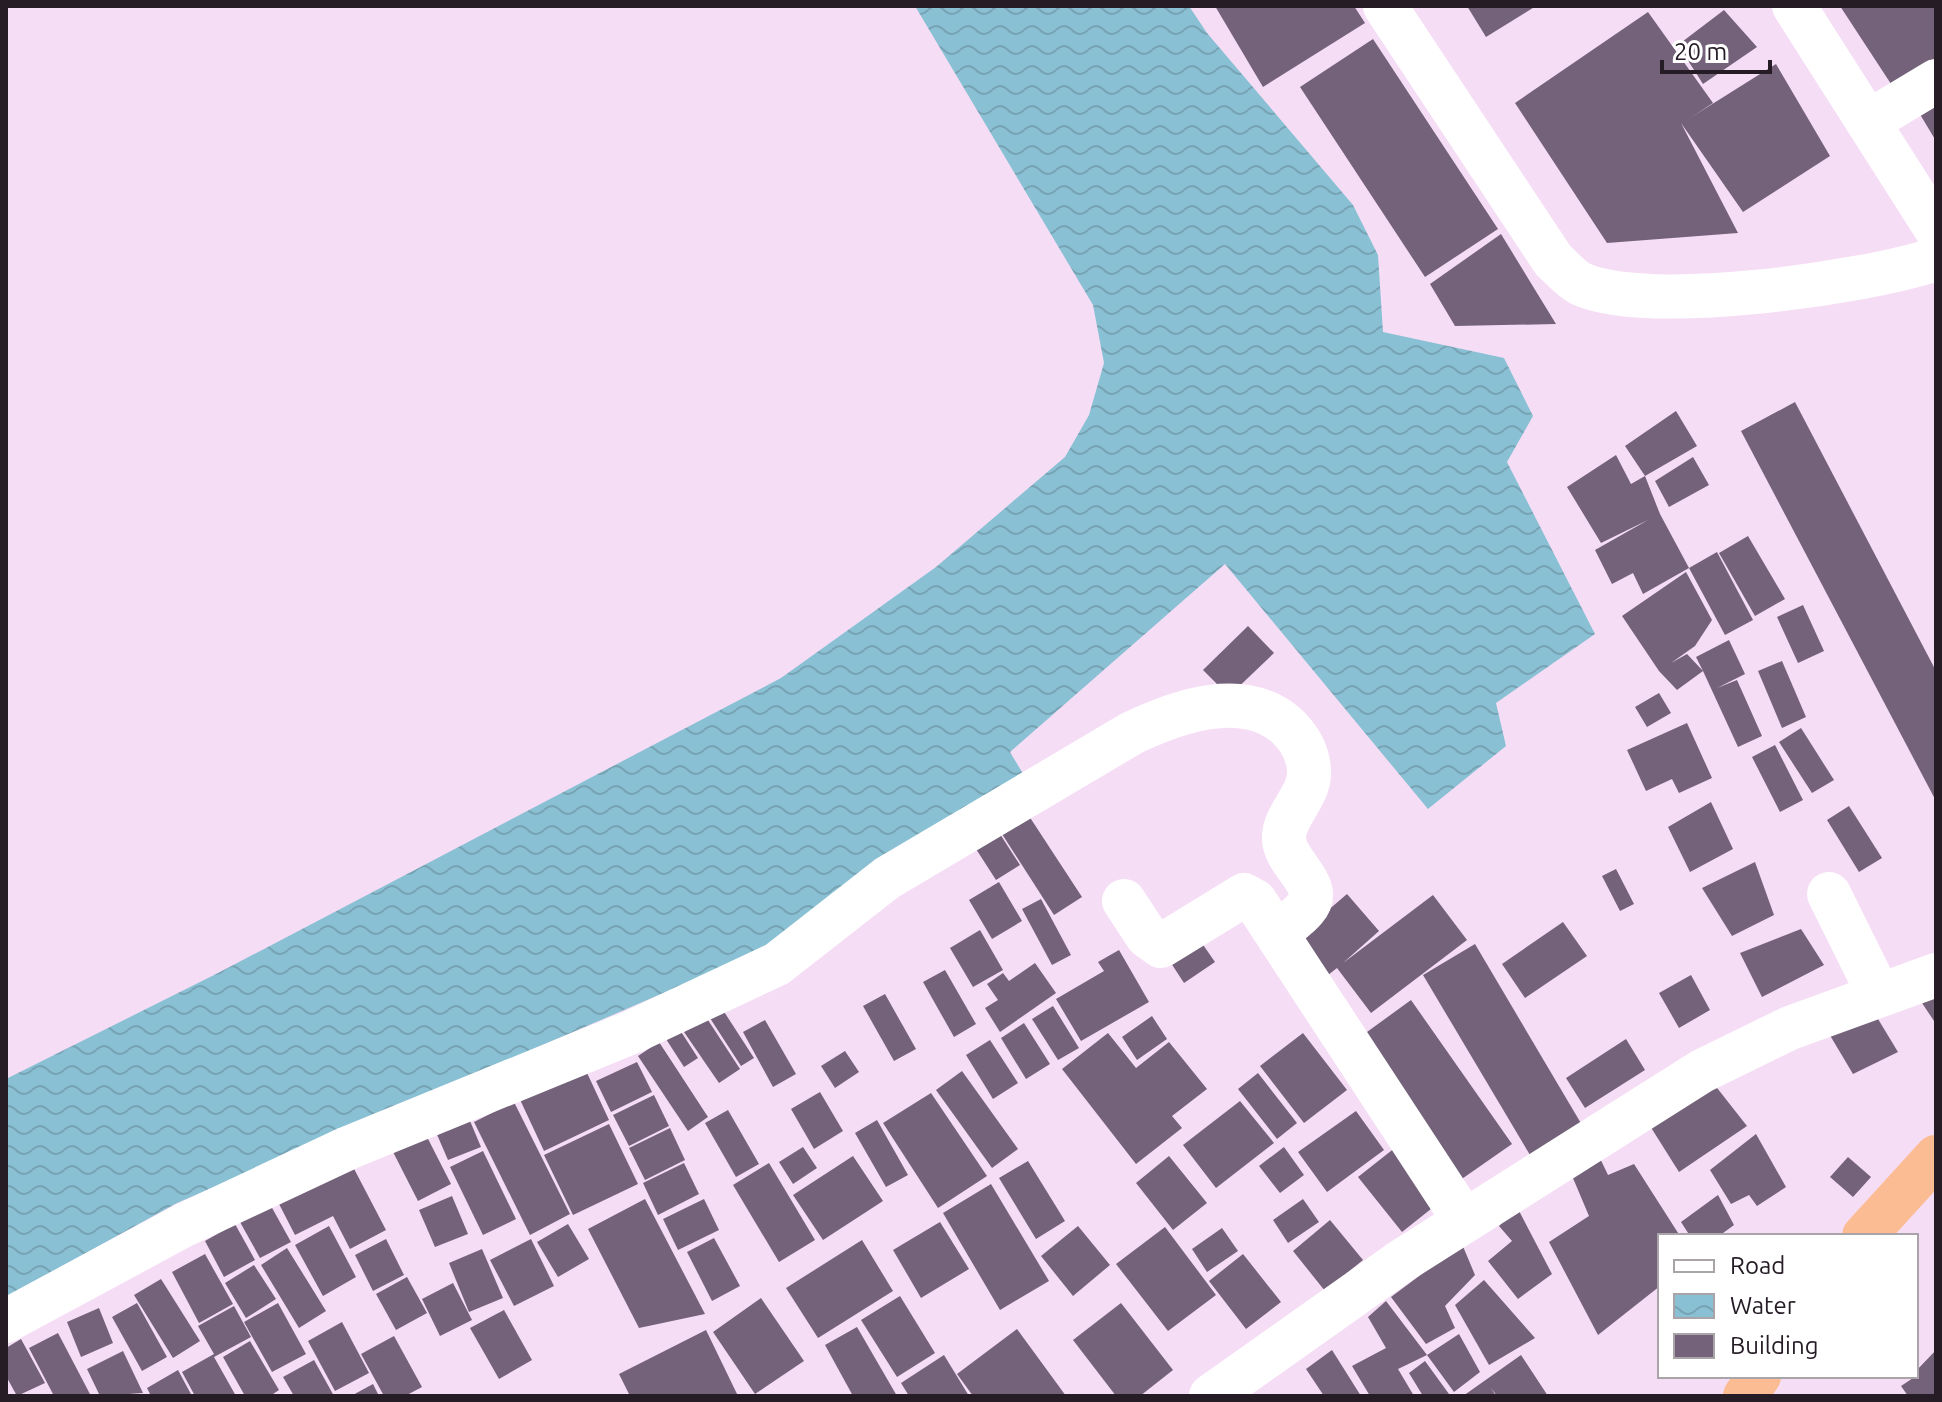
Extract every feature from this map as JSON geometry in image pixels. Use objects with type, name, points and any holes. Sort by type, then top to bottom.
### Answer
[{"type":"highway","points":[[1866,1234],[1936,1157]]},
{"type":"highway","points":[[1745,1396],[1758,1378]]},
{"type":"street","points":[[1385,6],[1553,260],[1579,283],[1611,293],[1666,297],[1723,295],[1811,284],[1936,259]]},
{"type":"street","points":[[1794,6],[1936,229]]},
{"type":"street","points":[[1868,122],[1936,81]]},
{"type":"street","points":[[6,1321],[184,1225],[334,1154],[632,1032],[777,964],[887,878],[1132,733],[1164,718],[1214,706],[1250,707],[1276,716],[1299,738],[1310,773],[1284,839],[1289,855],[1311,888],[1312,899],[1304,912],[1277,933]]},
{"type":"street","points":[[1829,894],[1878,993]]},
{"type":"street","points":[[1124,901],[1147,936],[1161,946],[1248,895],[1277,933],[1464,1220]]},
{"type":"street","points":[[1211,1396],[1464,1220],[1702,1071],[1790,1028],[1878,993],[1936,975]]},
{"type":"water","points":[[915,6],[1189,6],[1207,33],[1353,205],[1378,255],[1383,332],[1504,358],[1533,416],[1507,462],[1595,634],[1496,703],[1506,746],[1428,809],[1225,564],[1010,752],[1025,777],[777,944],[177,1203],[6,1297],[6,1079],[218,973],[781,678],[936,567],[1065,457],[1089,415],[1104,363],[1093,305]]},
{"type":"building","points":[[1215,6],[1354,6],[1365,23],[1263,87]]},
{"type":"building","points":[[1467,6],[1536,6],[1486,37]]},
{"type":"building","points":[[1840,6],[1936,6],[1936,59],[1893,87]]},
{"type":"building","points":[[1724,10],[1757,47],[1703,84],[1678,45]]},
{"type":"building","points":[[1648,12],[1713,103],[1690,118],[1776,64],[1830,156],[1743,212],[1681,123],[1738,233],[1607,243],[1515,103]]},
{"type":"building","points":[[1373,39],[1498,229],[1425,277],[1300,87]]},
{"type":"building","points":[[1936,99],[1936,141],[1918,111]]},
{"type":"building","points":[[1501,234],[1556,324],[1455,326],[1430,284]]},
{"type":"building","points":[[1795,402],[1936,671],[1936,801],[1741,431]]},
{"type":"building","points":[[1676,411],[1697,446],[1645,476],[1625,446]]},
{"type":"building","points":[[1616,455],[1631,484],[1645,476],[1660,514],[1689,568],[1643,594],[1633,573],[1612,584],[1595,550],[1648,520],[1601,543],[1567,487]]},
{"type":"building","points":[[1693,457],[1709,485],[1669,507],[1655,481]]},
{"type":"building","points":[[1748,536],[1785,599],[1755,616],[1719,553]]},
{"type":"building","points":[[1717,552],[1753,620],[1725,635],[1689,568]]},
{"type":"building","points":[[1686,572],[1712,620],[1695,646],[1671,663],[1687,654],[1703,671],[1677,690],[1659,671],[1622,616]]},
{"type":"building","points":[[1803,605],[1824,651],[1798,663],[1777,617]]},
{"type":"building","points":[[1248,626],[1274,653],[1229,696],[1203,670]]},
{"type":"building","points":[[1729,640],[1745,674],[1717,688],[1737,680],[1762,736],[1738,747],[1696,657]]},
{"type":"building","points":[[1782,661],[1806,717],[1782,728],[1758,671]]},
{"type":"building","points":[[1659,693],[1671,713],[1647,727],[1635,707]]},
{"type":"building","points":[[1687,723],[1712,778],[1679,793],[1672,779],[1646,791],[1627,750]]},
{"type":"building","points":[[1801,728],[1834,780],[1812,793],[1779,742]]},
{"type":"building","points":[[1775,745],[1803,800],[1780,812],[1752,757]]},
{"type":"building","points":[[1711,802],[1733,849],[1690,872],[1668,827]]},
{"type":"building","points":[[1849,806],[1882,858],[1859,872],[1827,820]]},
{"type":"building","points":[[1029,816],[1082,897],[1054,915],[1002,834]]},
{"type":"building","points":[[1000,834],[1020,865],[996,880],[976,849]]},
{"type":"building","points":[[1755,862],[1774,915],[1732,936],[1702,888]]},
{"type":"building","points":[[1616,869],[1634,904],[1620,911],[1602,876]]},
{"type":"building","points":[[999,882],[1022,921],[992,939],[969,900]]},
{"type":"building","points":[[1347,894],[1379,931],[1343,963],[1433,895],[1467,940],[1371,1013],[1337,968],[1323,979],[1291,942]]},
{"type":"building","points":[[1041,899],[1071,955],[1052,965],[1022,909]]},
{"type":"building","points":[[1563,922],[1587,956],[1525,998],[1502,964]]},
{"type":"building","points":[[1801,929],[1824,965],[1762,997],[1740,953]]},
{"type":"building","points":[[980,930],[1003,970],[973,987],[950,948]]},
{"type":"building","points":[[1199,939],[1215,962],[1184,983],[1169,960]]},
{"type":"building","points":[[1475,944],[1582,1125],[1530,1155],[1423,975]]},
{"type":"building","points":[[1119,950],[1149,1002],[1081,1041],[1056,999],[1104,971],[1098,962]]},
{"type":"building","points":[[1035,963],[1056,993],[1000,1032],[985,1008],[998,1000],[987,984],[1003,973],[1009,981]]},
{"type":"building","points":[[945,970],[976,1024],[954,1037],[923,982]]},
{"type":"building","points":[[1691,975],[1710,1010],[1679,1028],[1659,993]]},
{"type":"building","points":[[885,994],[916,1049],[894,1061],[863,1006]]},
{"type":"building","points":[[1936,995],[1936,1024],[1922,1003]]},
{"type":"building","points":[[1411,1000],[1512,1144],[1456,1183],[1356,1040]]},
{"type":"building","points":[[1053,1006],[1079,1048],[1058,1060],[1032,1019]]},
{"type":"building","points":[[721,1007],[754,1058],[741,1066],[708,1015]]},
{"type":"building","points":[[1875,1014],[1898,1052],[1853,1074],[1828,1032]]},
{"type":"building","points":[[1152,1016],[1167,1039],[1137,1060],[1122,1037]]},
{"type":"building","points":[[706,1017],[740,1069],[719,1083],[684,1032]]},
{"type":"building","points":[[765,1020],[796,1074],[773,1087],[743,1032]]},
{"type":"building","points":[[1024,1023],[1050,1064],[1026,1079],[1001,1038]]},
{"type":"building","points":[[680,1030],[698,1058],[684,1067],[666,1039]]},
{"type":"building","points":[[1108,1033],[1136,1068],[1169,1042],[1207,1089],[1172,1116],[1182,1128],[1136,1164],[1062,1069]]},
{"type":"building","points":[[1303,1033],[1347,1090],[1304,1123],[1260,1066]]},
{"type":"building","points":[[1626,1039],[1645,1070],[1585,1108],[1566,1078]]},
{"type":"building","points":[[990,1040],[1018,1083],[993,1099],[966,1055]]},
{"type":"building","points":[[659,1042],[708,1117],[688,1131],[638,1056]]},
{"type":"building","points":[[845,1051],[859,1072],[835,1088],[821,1066]]},
{"type":"building","points":[[581,1060],[609,1120],[544,1151],[516,1091]]},
{"type":"building","points":[[637,1062],[652,1092],[611,1112],[596,1081]]},
{"type":"building","points":[[962,1071],[1018,1149],[992,1168],[936,1090]]},
{"type":"building","points":[[1258,1073],[1297,1123],[1277,1139],[1238,1089]]},
{"type":"building","points":[[1710,1079],[1747,1126],[1679,1172],[1645,1118]]},
{"type":"building","points":[[820,1092],[843,1131],[814,1149],[791,1109]]},
{"type":"building","points":[[931,1093],[987,1176],[938,1208],[883,1123]]},
{"type":"building","points":[[654,1095],[669,1126],[629,1146],[613,1115]]},
{"type":"building","points":[[1240,1101],[1274,1143],[1216,1188],[1183,1145]]},
{"type":"building","points":[[514,1102],[570,1214],[530,1235],[474,1122]]},
{"type":"building","points":[[465,1109],[481,1147],[448,1160],[432,1123]]},
{"type":"building","points":[[728,1110],[759,1164],[736,1177],[705,1123]]},
{"type":"building","points":[[1356,1111],[1384,1150],[1327,1192],[1298,1152]]},
{"type":"building","points":[[877,1120],[908,1175],[886,1187],[855,1133]]},
{"type":"building","points":[[609,1124],[638,1184],[573,1215],[544,1155]]},
{"type":"building","points":[[670,1128],[685,1160],[645,1180],[629,1148]]},
{"type":"building","points":[[424,1131],[451,1184],[418,1201],[391,1148]]},
{"type":"building","points":[[1756,1134],[1786,1187],[1757,1206],[1749,1195],[1731,1204],[1710,1170]]},
{"type":"building","points":[[803,1147],[817,1168],[793,1184],[779,1162]]},
{"type":"building","points":[[1284,1147],[1304,1175],[1280,1193],[1259,1166]]},
{"type":"building","points":[[1396,1147],[1441,1201],[1402,1232],[1358,1177]]},
{"type":"building","points":[[483,1151],[516,1219],[483,1235],[450,1167]]},
{"type":"building","points":[[1597,1152],[1608,1175],[1634,1164],[1679,1234],[1658,1234],[1658,1288],[1598,1335],[1549,1242],[1589,1216],[1570,1171]]},
{"type":"building","points":[[853,1156],[883,1201],[823,1240],[793,1195]]},
{"type":"building","points":[[1169,1156],[1207,1203],[1173,1230],[1136,1183]]},
{"type":"building","points":[[1848,1157],[1871,1177],[1853,1197],[1830,1177]]},
{"type":"building","points":[[1028,1161],[1065,1221],[1036,1239],[999,1178]]},
{"type":"building","points":[[351,1163],[386,1230],[350,1249],[333,1216],[295,1235],[278,1202]]},
{"type":"building","points":[[684,1163],[699,1194],[658,1215],[643,1183]]},
{"type":"building","points":[[769,1163],[815,1240],[779,1262],[733,1185]]},
{"type":"building","points":[[991,1184],[1049,1281],[1000,1310],[943,1213]]},
{"type":"building","points":[[1718,1195],[1734,1225],[1722,1234],[1689,1234],[1681,1222]]},
{"type":"building","points":[[452,1196],[468,1234],[435,1247],[419,1210]]},
{"type":"building","points":[[645,1199],[705,1314],[639,1328],[588,1229]]},
{"type":"building","points":[[704,1199],[719,1230],[678,1250],[663,1219]]},
{"type":"building","points":[[1303,1199],[1319,1222],[1288,1243],[1273,1220]]},
{"type":"building","points":[[271,1206],[291,1242],[260,1258],[240,1222]]},
{"type":"building","points":[[1517,1207],[1552,1274],[1518,1299],[1488,1261],[1512,1241],[1499,1226]]},
{"type":"building","points":[[1330,1220],[1363,1260],[1325,1291],[1293,1251]]},
{"type":"building","points":[[940,1222],[969,1269],[921,1298],[893,1250]]},
{"type":"building","points":[[235,1224],[255,1260],[224,1277],[205,1241]]},
{"type":"building","points":[[568,1224],[589,1259],[558,1277],[537,1242]]},
{"type":"building","points":[[329,1226],[356,1277],[323,1296],[295,1245]]},
{"type":"building","points":[[1078,1226],[1110,1265],[1073,1296],[1041,1256]]},
{"type":"building","points":[[1165,1227],[1216,1295],[1168,1331],[1116,1264]]},
{"type":"building","points":[[1222,1228],[1238,1251],[1207,1272],[1192,1249]]},
{"type":"building","points":[[714,1238],[740,1286],[712,1301],[687,1252]]},
{"type":"building","points":[[386,1239],[404,1275],[373,1291],[355,1255]]},
{"type":"building","points":[[531,1239],[554,1286],[514,1306],[490,1260]]},
{"type":"building","points":[[862,1240],[893,1291],[818,1338],[786,1288]]},
{"type":"building","points":[[1462,1244],[1475,1275],[1445,1306],[1455,1328],[1426,1344],[1391,1297]]},
{"type":"building","points":[[287,1248],[326,1311],[299,1328],[261,1265]]},
{"type":"building","points":[[482,1249],[503,1298],[469,1312],[449,1263]]},
{"type":"building","points":[[205,1254],[233,1304],[199,1323],[172,1272]]},
{"type":"building","points":[[1243,1254],[1281,1302],[1246,1329],[1209,1281]]},
{"type":"building","points":[[254,1265],[276,1299],[246,1318],[225,1283]]},
{"type":"building","points":[[407,1277],[427,1313],[396,1330],[376,1294]]},
{"type":"building","points":[[161,1279],[200,1341],[173,1358],[134,1295]]},
{"type":"building","points":[[1484,1280],[1535,1338],[1489,1365],[1455,1305]]},
{"type":"building","points":[[453,1283],[472,1320],[440,1336],[422,1299]]},
{"type":"building","points":[[900,1296],[935,1353],[897,1377],[861,1320]]},
{"type":"building","points":[[761,1298],[804,1361],[755,1394],[713,1332]]},
{"type":"building","points":[[1386,1301],[1427,1355],[1398,1369],[1414,1396],[1370,1396],[1352,1366],[1386,1348],[1368,1317]]},
{"type":"building","points":[[137,1303],[167,1357],[142,1371],[112,1317]]},
{"type":"building","points":[[278,1303],[306,1354],[272,1372],[244,1322]]},
{"type":"building","points":[[1121,1303],[1173,1370],[1140,1396],[1116,1396],[1073,1340]]},
{"type":"building","points":[[234,1306],[251,1337],[214,1357],[236,1396],[195,1396],[182,1372],[214,1354],[198,1326]]},
{"type":"building","points":[[99,1308],[113,1343],[81,1357],[67,1322]]},
{"type":"building","points":[[504,1310],[532,1360],[499,1379],[470,1328]]},
{"type":"building","points":[[342,1322],[369,1373],[335,1391],[308,1341]]},
{"type":"building","points":[[857,1327],[897,1396],[853,1396],[825,1345]]},
{"type":"building","points":[[1017,1329],[1066,1396],[973,1396],[957,1374]]},
{"type":"building","points":[[706,1330],[738,1396],[630,1396],[619,1374]]},
{"type":"building","points":[[58,1333],[91,1396],[54,1396],[29,1348]]},
{"type":"building","points":[[1459,1334],[1480,1372],[1454,1392],[1427,1355]]},
{"type":"building","points":[[394,1336],[422,1387],[405,1396],[384,1396],[361,1354]]},
{"type":"building","points":[[21,1339],[45,1383],[17,1396],[6,1376],[6,1348]]},
{"type":"building","points":[[250,1341],[279,1390],[270,1396],[245,1396],[223,1357]]},
{"type":"building","points":[[1332,1350],[1361,1396],[1324,1396],[1306,1369]]},
{"type":"building","points":[[1936,1350],[1936,1396],[1908,1396],[1901,1386],[1918,1378],[1918,1369]]},
{"type":"building","points":[[123,1351],[143,1393],[100,1396],[87,1369]]},
{"type":"building","points":[[944,1355],[969,1396],[909,1396],[901,1383]]},
{"type":"building","points":[[1521,1355],[1548,1396],[1497,1396],[1491,1388],[1496,1396],[1463,1396]]},
{"type":"building","points":[[314,1360],[334,1396],[294,1396],[283,1377]]},
{"type":"building","points":[[1425,1361],[1449,1394],[1446,1396],[1423,1396],[1409,1373]]},
{"type":"building","points":[[178,1370],[192,1396],[151,1396],[147,1388]]},
{"type":"building","points":[[373,1384],[379,1396],[351,1396]]}]
